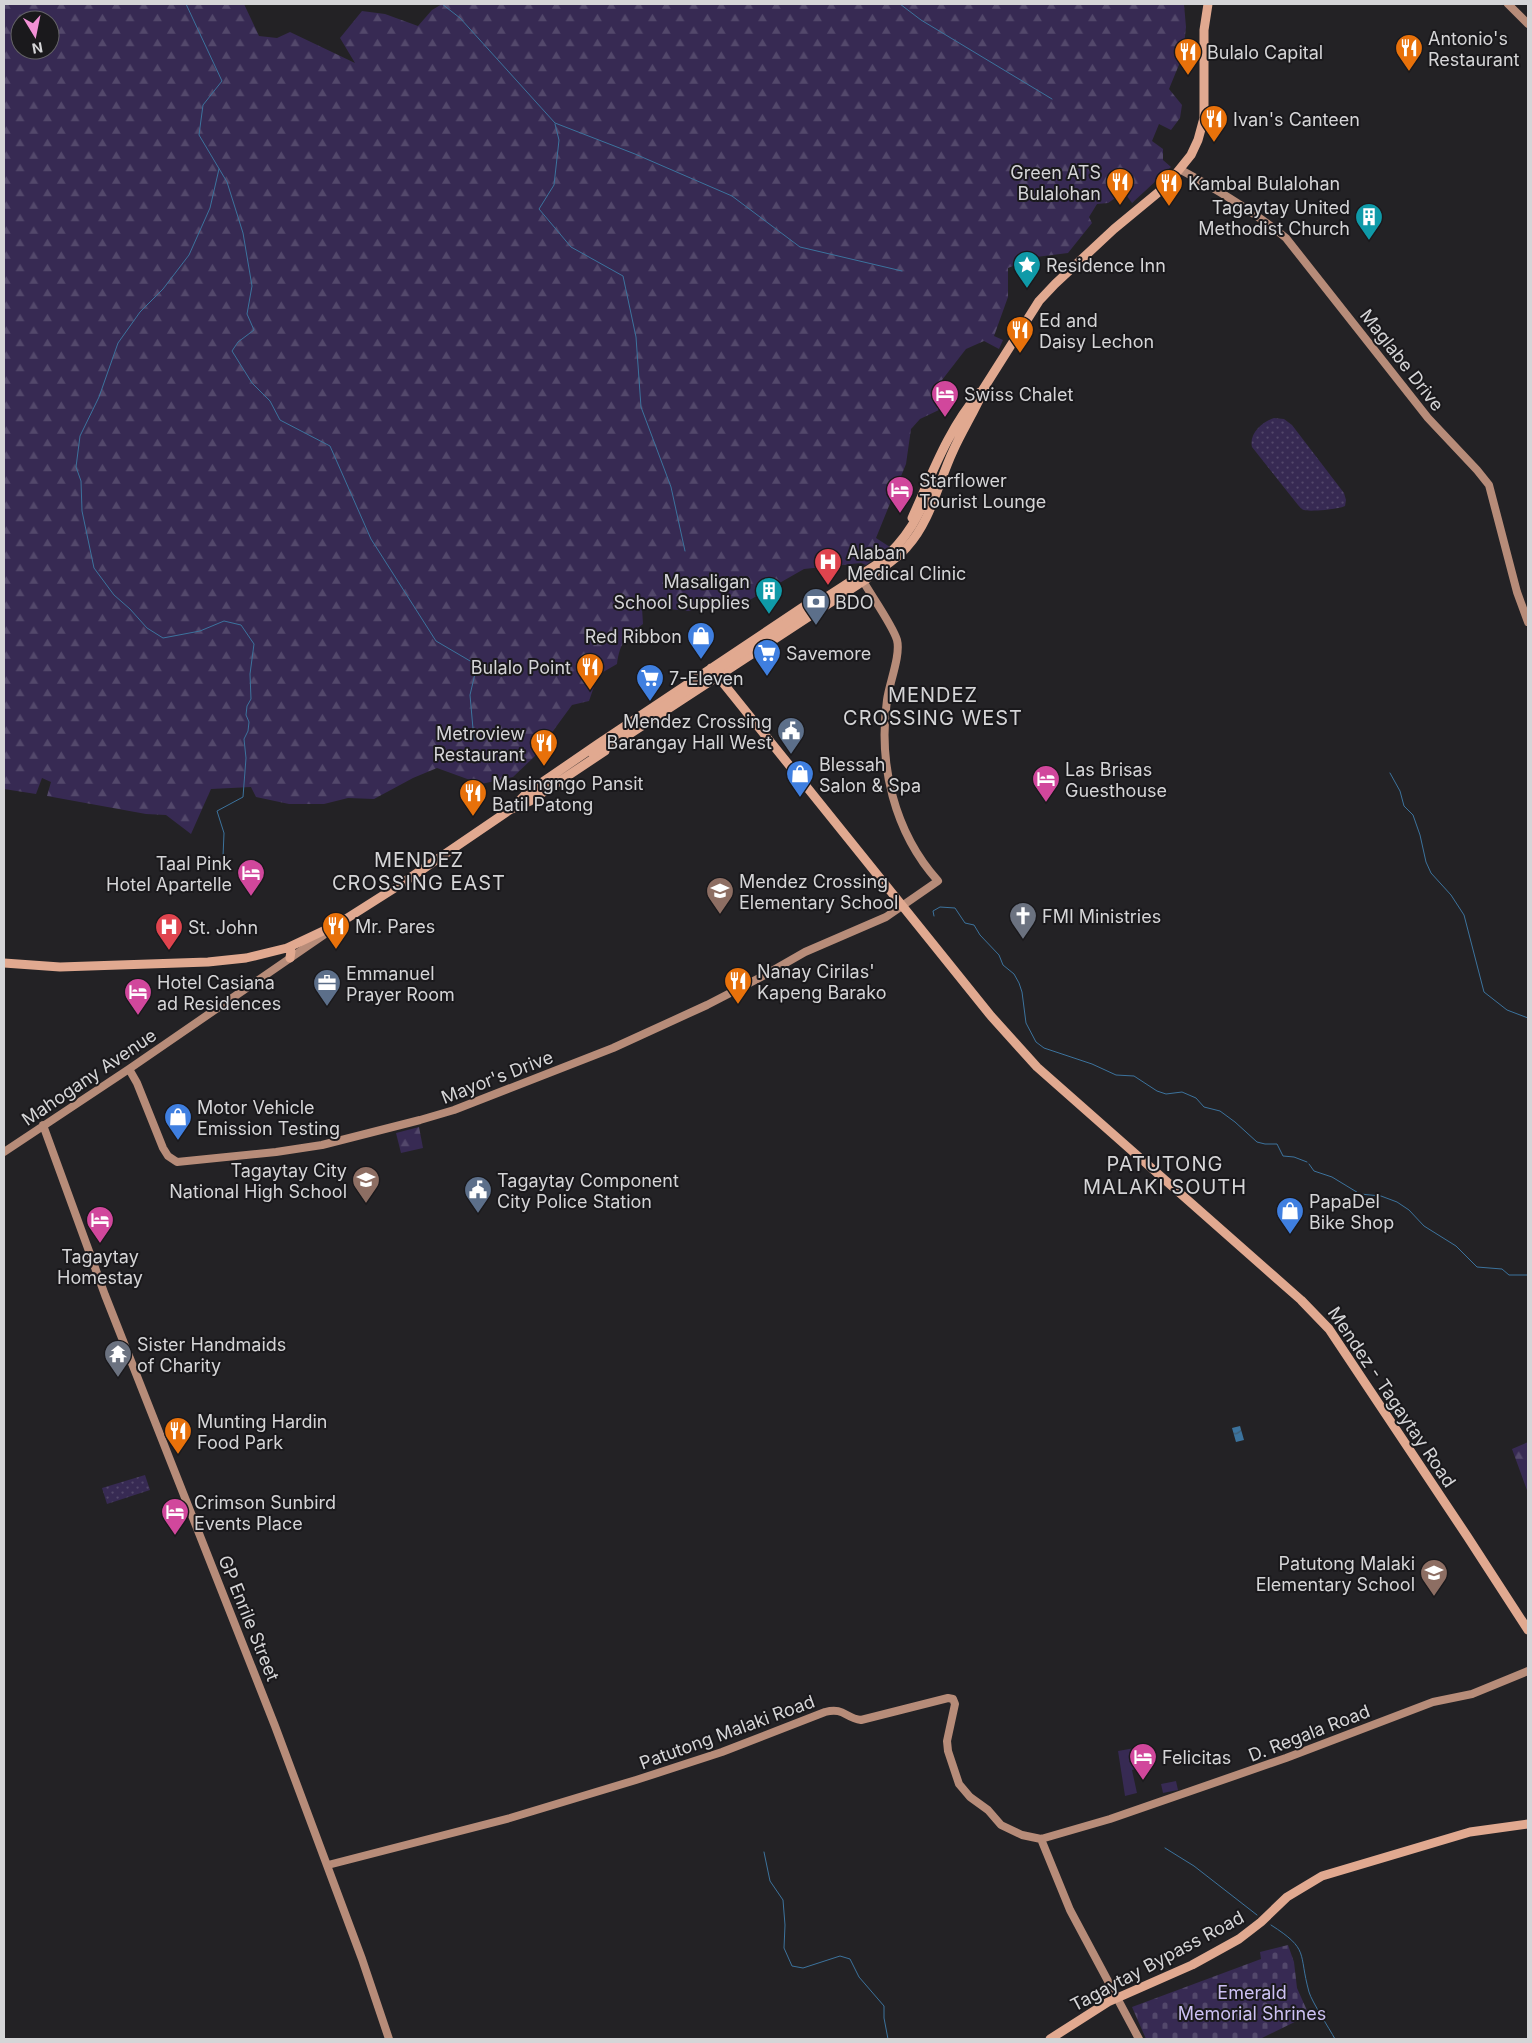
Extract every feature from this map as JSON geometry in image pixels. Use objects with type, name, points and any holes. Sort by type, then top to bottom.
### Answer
[{"type":"main road","points":[[4,963],[60,967],[208,962],[246,958],[287,948],[338,924],[401,884],[778,628],[879,563],[912,528],[950,447],[985,386],[1039,301],[1114,229],[1166,186],[1181,170],[1198,140],[1204,118],[1204,44],[1208,4]]},
{"type":"main road","points":[[509,810],[530,801],[898,556],[920,530],[952,453],[976,408],[985,386]]},
{"type":"main road","points":[[509,810],[528,792],[711,668],[874,562],[891,548],[911,522],[936,462],[951,433],[970,404],[985,386]]},
{"type":"main road","name":"Mendez - Tagaytay Road","points":[[711,668],[991,1016],[1031,1062],[1301,1300],[1329,1328],[1528,1630]]},
{"type":"main road","points":[[287,948],[291,951],[290,958]]},
{"type":"main road","name":"Tagaytay Bypass Road","points":[[1050,2039],[1116,1998],[1192,1964],[1232,1943],[1257,1926],[1287,1897],[1327,1874],[1470,1832],[1528,1824]]},
{"type":"street","points":[[1508,4],[1528,24]]},
{"type":"street","name":"Maglabe Drive","points":[[1181,170],[1260,216],[1286,238],[1428,418],[1489,485],[1517,592],[1528,622]]},
{"type":"street","points":[[863,581],[897,642],[885,720],[888,779],[900,819],[910,842],[938,881],[903,906]]},
{"type":"street","name":"Mayor's Drive","points":[[129,1069],[137,1083],[163,1148],[168,1156],[177,1162],[267,1153],[322,1144],[443,1114],[613,1048],[720,998],[805,952],[877,921],[903,906]]},
{"type":"street","name":"Mahogany Avenue","points":[[4,1152],[129,1069],[338,924]]},
{"type":"street","name":"GP Enrile Street","points":[[44,1125],[105,1295],[238,1636],[260,1684],[368,1974],[389,2039]]},
{"type":"street","name":"D. Regala Road","points":[[1041,1839],[1110,1820],[1286,1758],[1433,1702],[1472,1694],[1528,1671]]},
{"type":"street","name":"Patutong Malaki Road","points":[[328,1865],[510,1818],[636,1780],[722,1752],[825,1712],[839,1710],[850,1717],[861,1720],[948,1698],[953,1699],[955,1704],[947,1742],[948,1751],[959,1784],[970,1797],[988,1810],[1001,1825],[1022,1835],[1041,1839]]},
{"type":"street","points":[[1041,1839],[1070,1910],[1139,2039]]},
{"type":"green space","points":[[4,4],[244,4],[259,36],[277,38],[290,32],[355,63],[340,38],[362,11],[385,14],[418,26],[432,10],[442,4],[1184,4],[1186,27],[1183,55],[1169,89],[1182,105],[1180,118],[1171,130],[1159,124],[1152,141],[1163,149],[1163,160],[1171,167],[1132,203],[1124,192],[1108,203],[1097,204],[1089,217],[1092,223],[1068,253],[1036,257],[1008,268],[1008,297],[994,336],[1003,340],[999,349],[984,341],[966,349],[942,380],[957,391],[941,409],[920,419],[911,429],[906,464],[876,538],[890,547],[866,565],[861,563],[804,569],[748,601],[688,611],[650,607],[642,608],[643,624],[622,645],[617,664],[598,675],[589,701],[572,705],[534,757],[513,777],[481,784],[437,768],[413,778],[374,799],[348,798],[324,804],[289,804],[256,797],[251,787],[211,789],[191,834],[166,815],[146,814],[47,796],[51,782],[42,778],[36,794],[4,789]]},
{"type":"green space","points":[[1274,418],[1284,419],[1292,425],[1344,493],[1345,506],[1312,511],[1301,509],[1252,447],[1252,438],[1257,429],[1265,422]]},
{"type":"green space","points":[[419,1127],[423,1148],[401,1153],[396,1133]]},
{"type":"green space","points":[[1528,1442],[1528,1493],[1512,1449]]},
{"type":"green space","points":[[145,1475],[150,1490],[107,1504],[102,1488]]},
{"type":"green space","points":[[1140,1747],[1144,1767],[1132,1770],[1137,1793],[1125,1796],[1118,1751]]},
{"type":"green space","points":[[1176,1781],[1178,1790],[1163,1793],[1161,1784]]},
{"type":"green space","name":"Emerald Memorial Shrines","points":[[1288,1945],[1294,1962],[1297,1988],[1309,2015],[1260,2039],[1146,2039],[1132,2007],[1261,1959],[1260,1952]]},
{"type":"water","points":[[1240,1426],[1244,1440],[1236,1442],[1232,1428]]},
{"type":"waterway","points":[[186,4],[222,81],[203,105],[199,135],[227,182],[243,233],[252,286],[247,314],[254,330],[238,342],[232,351],[252,383],[270,401],[280,420],[330,446],[371,539],[436,641],[477,665],[470,695],[474,740]]},
{"type":"waterway","points":[[442,4],[460,18],[555,123],[635,154],[732,196],[800,247],[902,271]]},
{"type":"waterway","points":[[900,4],[921,20],[1052,99]]},
{"type":"waterway","points":[[555,124],[559,140],[554,185],[539,209],[571,247],[623,276],[636,337],[641,407],[671,487],[685,551]]},
{"type":"waterway","points":[[219,169],[210,208],[189,255],[163,289],[140,312],[118,343],[99,397],[80,436],[76,467],[81,481],[82,511],[94,568],[114,595],[147,628],[163,638],[200,631],[224,621],[241,625],[254,644],[250,674],[251,699],[247,706],[246,715],[249,722],[248,731],[244,739],[246,758],[243,797],[217,811],[224,833],[223,857]]},
{"type":"waterway","points":[[1390,773],[1400,791],[1404,806],[1413,815],[1426,862],[1431,873],[1451,895],[1464,915],[1484,992],[1507,1010],[1528,1018]]},
{"type":"waterway","points":[[934,916],[933,911],[940,907],[955,908],[965,923],[974,925],[980,935],[999,955],[1003,965],[1014,974],[1022,992],[1026,1023],[1036,1042],[1044,1048],[1092,1064],[1116,1075],[1134,1076],[1157,1091],[1166,1094],[1182,1092],[1196,1098],[1204,1107],[1220,1111],[1257,1142],[1277,1144],[1283,1156],[1294,1157],[1307,1162]]},
{"type":"waterway","points":[[1309,1164],[1314,1171],[1332,1177],[1360,1194],[1381,1196],[1397,1202],[1409,1210],[1424,1226],[1456,1246],[1477,1267],[1502,1269],[1509,1275],[1528,1275]]},
{"type":"waterway","points":[[1165,1848],[1194,1866],[1257,1915]]},
{"type":"waterway","points":[[764,1852],[770,1881],[783,1900],[784,1948],[792,1966],[803,1968],[840,1956],[850,1959],[859,1977],[884,2006],[888,2039]]},
{"type":"waterway","points":[[1271,1925],[1292,1940],[1297,1947],[1309,1992],[1335,2039]]},
{"type":"place","name":"Antonio's Restaurant","points":[[1409,72]]},
{"type":"place","name":"Bulalo Capital","points":[[1188,76]]},
{"type":"place","name":"Ivan's Canteen","points":[[1214,143]]},
{"type":"place","name":"Green ATS Bulalohan","points":[[1120,206]]},
{"type":"place","name":"Kambal Bulalohan","points":[[1169,207]]},
{"type":"place","name":"Tagaytay United Methodist Church","points":[[1369,241]]},
{"type":"place","name":"Residence Inn","points":[[1027,289]]},
{"type":"place","name":"Ed and Daisy Lechon","points":[[1020,354]]},
{"type":"place","name":"Swiss Chalet","points":[[945,418]]},
{"type":"place","name":"Starflower Tourist Lounge","points":[[900,514]]},
{"type":"place","name":"Alaban Medical Clinic","points":[[828,586]]},
{"type":"place","name":"Masaligan School Supplies","points":[[769,615]]},
{"type":"place","name":"BDO","points":[[816,626]]},
{"type":"place","name":"Red Ribbon","points":[[701,660]]},
{"type":"place","name":"Savemore","points":[[767,677]]},
{"type":"place","name":"Bulalo Point","points":[[590,691]]},
{"type":"place","name":"7-Eleven","points":[[650,702]]},
{"type":"place","name":"Mendez Crossing Barangay Hall West","points":[[791,755]]},
{"type":"place","name":"Metroview Restaurant","points":[[544,767]]},
{"type":"place","name":"Blessah Salon & Spa","points":[[800,798]]},
{"type":"place","name":"Las Brisas Guesthouse","points":[[1046,803]]},
{"type":"place","name":"Masingngo Pansit Batil Patong","points":[[473,817]]},
{"type":"place","name":"Taal Pink Hotel Apartelle","points":[[251,897]]},
{"type":"place","name":"Mendez Crossing Elementary School","points":[[720,915]]},
{"type":"place","name":"FMI Ministries","points":[[1023,940]]},
{"type":"place","name":"Mr. Pares","points":[[336,950]]},
{"type":"place","name":"St. John","points":[[169,951]]},
{"type":"place","name":"Nanay Cirilas' Kapeng Barako","points":[[738,1005]]},
{"type":"place","name":"Emmanuel Prayer Room","points":[[327,1007]]},
{"type":"place","name":"Hotel Casiana ad Residences","points":[[138,1016]]},
{"type":"place","name":"Motor Vehicle Emission Testing","points":[[178,1141]]},
{"type":"place","name":"Tagaytay City National High School","points":[[366,1204]]},
{"type":"place","name":"Tagaytay Component City Police Station","points":[[478,1214]]},
{"type":"place","name":"PapaDel Bike Shop","points":[[1290,1235]]},
{"type":"place","name":"Tagaytay Homestay","points":[[100,1244]]},
{"type":"place","name":"Sister Handmaids of Charity","points":[[118,1378]]},
{"type":"place","name":"Munting Hardin Food Park","points":[[178,1455]]},
{"type":"place","name":"Crimson Sunbird Events Place","points":[[175,1536]]},
{"type":"place","name":"Patutong Malaki Elementary School","points":[[1434,1597]]},
{"type":"place","name":"Felicitas","points":[[1143,1781]]},
{"type":"district","name":"MENDEZ CROSSING WEST","points":[[933,706]]},
{"type":"district","name":"MENDEZ CROSSING EAST","points":[[419,872]]},
{"type":"district","name":"PATUTONG MALAKI SOUTH","points":[[1165,1176]]}]
